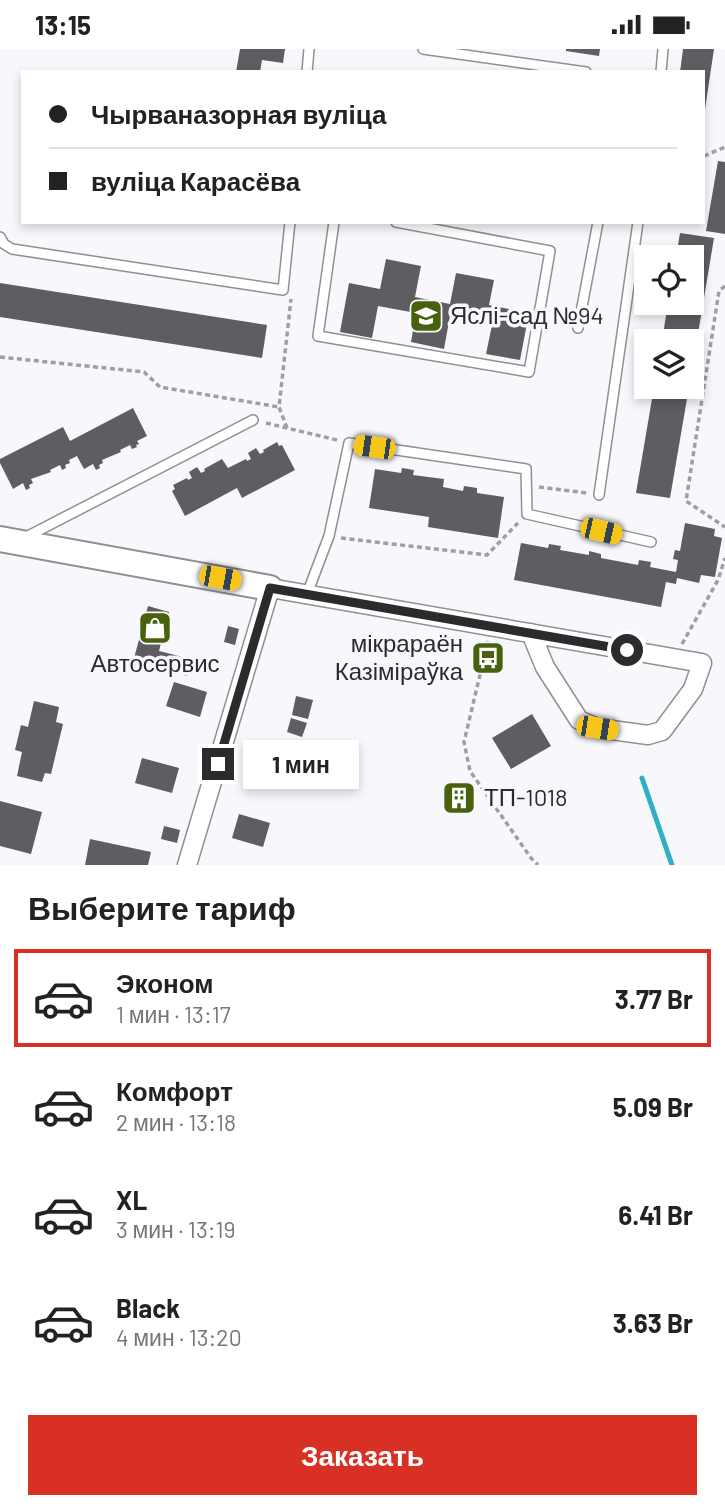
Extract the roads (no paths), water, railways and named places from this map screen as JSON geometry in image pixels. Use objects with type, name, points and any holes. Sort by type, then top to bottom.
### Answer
[{"type":"street","points":[[9,540],[702,663],[692,689],[662,731],[648,735],[597,728],[579,720],[545,667],[531,633]]},
{"type":"street","points":[[187,865],[270,588]]},
{"type":"lane","points":[[307,70],[309,49]]},
{"type":"lane","points":[[423,49],[572,70]]},
{"type":"lane","points":[[661,70],[663,49]]},
{"type":"lane","points":[[0,237],[4,244],[12,249],[283,290],[290,224]]},
{"type":"lane","points":[[334,224],[318,336],[529,372],[550,251],[407,224]]},
{"type":"lane","points":[[578,328],[598,224]]},
{"type":"lane","points":[[599,495],[638,224]]},
{"type":"lane","points":[[9,540],[253,420]]},
{"type":"lane","points":[[307,594],[329,536],[349,443],[526,469],[527,514],[651,542]]},
{"type":"waterway","points":[[642,778],[672,865]]},
{"type":"place","name":"Яслі-сад №94","points":[[426,316]]},
{"type":"place","name":"Автосервис","points":[[155,628]]},
{"type":"place","name":"мікрараён Казіміраўка","points":[[488,658]]},
{"type":"place","name":"ТП-1018","points":[[459,798]]}]
